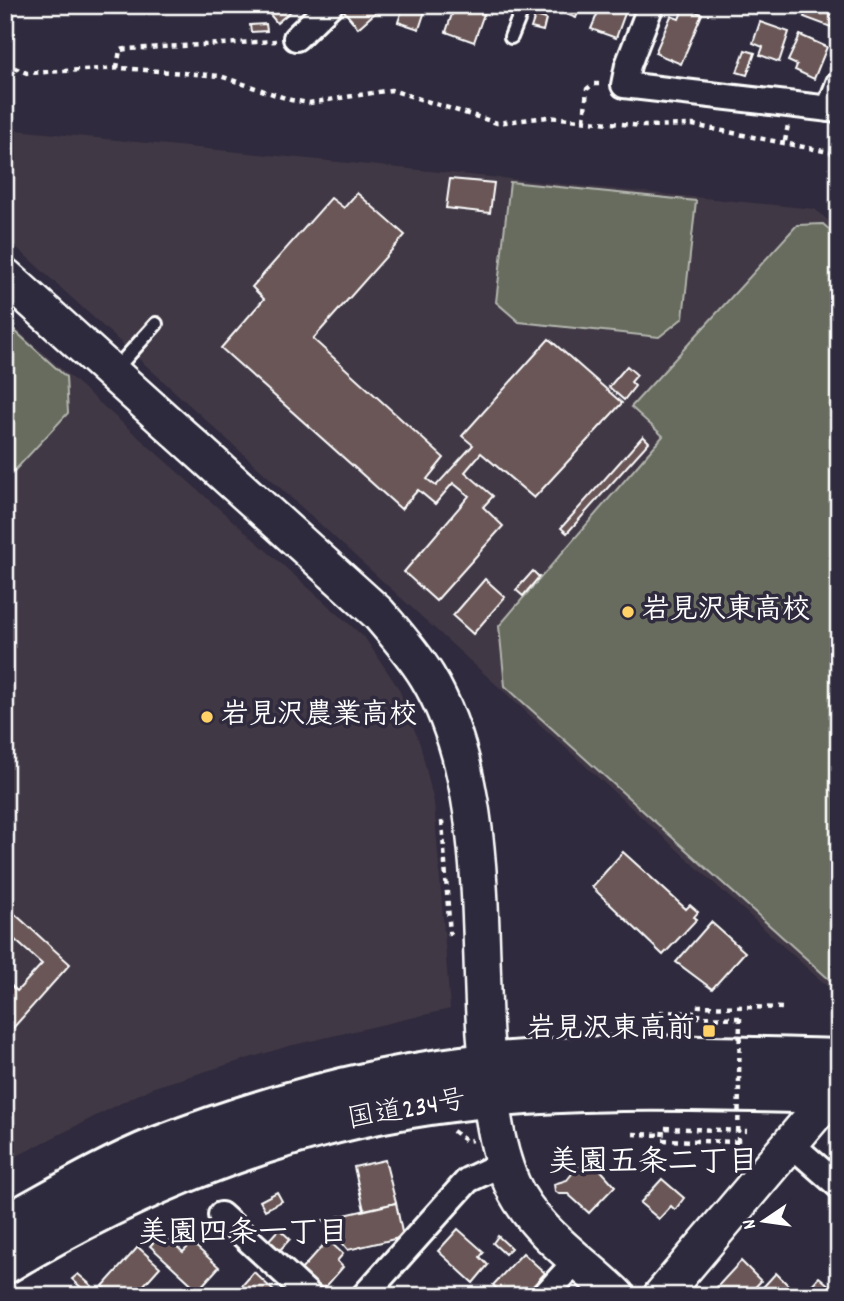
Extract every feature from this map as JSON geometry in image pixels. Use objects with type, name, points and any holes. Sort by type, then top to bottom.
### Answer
[{"type":"highway","name":"国道234号","points":[[5,1225],[153,1148],[325,1092],[418,1073],[631,1091],[837,1084]]},
{"type":"highway","name":"国道234号","points":[[5,1264],[117,1202],[226,1157],[337,1123],[430,1105],[490,1080]]},
{"type":"street","points":[[296,38],[330,5]]},
{"type":"street","points":[[651,5],[628,65],[624,85],[834,110],[839,83]]},
{"type":"street","points":[[5,276],[379,613],[428,677],[453,735],[470,801],[490,1080],[504,1163],[525,1206],[552,1238],[617,1296]]},
{"type":"street","points":[[661,1296],[837,1084]]},
{"type":"street","points":[[790,1143],[839,1186]]},
{"type":"street","points":[[364,1296],[468,1180],[504,1163]]},
{"type":"street","points":[[221,1215],[310,1296]]},
{"type":"street","points":[[544,1296],[578,1259]]},
{"type":"lane","points":[[511,37],[524,5]]},
{"type":"lane","points":[[112,372],[156,324]]},
{"type":"path","points":[[117,68],[120,50],[296,38]]},
{"type":"path","points":[[5,64],[27,74],[117,68],[220,76],[291,100],[309,103],[391,90],[497,123],[548,117],[642,126],[693,125],[839,154]]},
{"type":"path","points":[[584,120],[587,89],[593,84],[624,85]]},
{"type":"path","points":[[441,812],[451,947]]},
{"type":"path","points":[[747,1130],[663,1128],[662,1140],[738,1142],[740,1018],[699,1017],[699,1006],[786,1008]]},
{"type":"path","points":[[660,1012],[699,1013]]},
{"type":"path","points":[[634,1134],[662,1135]]},
{"type":"shaded area","name":"岩見沢東高校","points":[[5,129],[815,209],[839,230],[839,988],[829,988],[5,237]]},
{"type":"shaded area","name":"岩見沢農業高校","points":[[5,319],[365,638],[399,689],[420,744],[434,802],[450,1009],[289,1046],[151,1088],[5,1162]]},
{"type":"green space","points":[[510,182],[696,201],[683,318],[659,337],[519,322],[496,302]]},
{"type":"green space","points":[[823,224],[839,238],[839,981],[831,981],[505,686],[499,626],[663,436],[631,407],[797,225]]},
{"type":"green space","points":[[5,322],[66,377],[68,413],[5,481]]},
{"type":"building","points":[[262,5],[298,5],[277,23]]},
{"type":"building","points":[[351,5],[384,5],[358,28],[344,11]]},
{"type":"building","points":[[404,5],[427,5],[419,29],[398,22]]},
{"type":"building","points":[[455,5],[487,5],[474,42],[446,32]]},
{"type":"building","points":[[544,5],[581,5],[576,18]]},
{"type":"building","points":[[601,5],[628,5],[616,38],[591,29]]},
{"type":"building","points":[[808,6],[835,15],[831,27],[804,17]]},
{"type":"building","points":[[684,7],[702,14],[681,64],[655,53],[671,16],[679,19]]},
{"type":"building","points":[[535,16],[546,19],[543,31],[531,28]]},
{"type":"building","points":[[760,22],[789,32],[779,62],[760,55],[763,47],[753,43]]},
{"type":"building","points":[[266,24],[267,31],[251,32],[250,25]]},
{"type":"building","points":[[800,35],[827,47],[814,79],[795,70],[797,65],[788,61]]},
{"type":"building","points":[[745,50],[755,53],[747,75],[737,72]]},
{"type":"building","points":[[450,179],[494,183],[490,213],[446,208]]},
{"type":"building","points":[[357,193],[405,235],[313,339],[444,458],[427,479],[436,486],[473,445],[462,436],[549,339],[622,403],[534,498],[481,453],[465,472],[493,496],[483,507],[503,526],[436,601],[404,572],[469,496],[453,483],[435,504],[418,490],[401,509],[221,348],[264,299],[252,287],[331,198],[344,208]]},
{"type":"building","points":[[627,366],[637,375],[631,382],[635,386],[624,400],[609,387]]},
{"type":"building","points":[[643,436],[649,442],[567,533],[561,528]]},
{"type":"building","points":[[533,571],[539,577],[523,596],[516,590]]},
{"type":"building","points":[[485,579],[505,597],[473,634],[453,616]]},
{"type":"building","points":[[623,852],[686,909],[690,905],[698,912],[694,917],[697,919],[663,955],[592,887]]},
{"type":"building","points":[[5,905],[70,964],[5,1037],[5,980],[17,991],[42,964],[5,931]]},
{"type":"building","points":[[711,922],[745,952],[712,989],[676,962]]},
{"type":"building","points":[[587,1155],[615,1186],[589,1213],[568,1194],[555,1191],[554,1184],[567,1180]]},
{"type":"building","points":[[385,1160],[396,1203],[364,1210],[354,1167]]},
{"type":"building","points":[[662,1179],[684,1198],[675,1210],[671,1206],[659,1219],[640,1203]]},
{"type":"building","points":[[277,1192],[282,1201],[265,1210],[260,1201]]},
{"type":"building","points":[[396,1203],[403,1237],[348,1250],[323,1220]]},
{"type":"building","points":[[279,1229],[290,1239],[279,1251],[268,1241]]},
{"type":"building","points":[[458,1229],[484,1252],[480,1257],[488,1265],[473,1283],[438,1251]]},
{"type":"building","points":[[162,1233],[183,1252],[192,1243],[219,1267],[198,1290],[150,1246]]},
{"type":"building","points":[[498,1236],[511,1248],[505,1254],[493,1243]]},
{"type":"building","points":[[328,1240],[343,1254],[337,1261],[343,1267],[322,1291],[300,1271]]},
{"type":"building","points":[[138,1247],[160,1267],[134,1296],[114,1296],[103,1286]]},
{"type":"building","points":[[523,1253],[545,1273],[524,1296],[504,1296],[493,1285]]},
{"type":"building","points":[[741,1261],[761,1281],[747,1296],[726,1296],[717,1287]]},
{"type":"building","points":[[254,1272],[279,1296],[233,1296]]},
{"type":"building","points":[[776,1273],[797,1294],[755,1296]]},
{"type":"building","points":[[78,1274],[92,1286],[86,1292],[72,1279]]},
{"type":"building","points":[[819,1277],[837,1292],[834,1296],[811,1296],[806,1291]]},
{"type":"place","name":"岩見沢東高校","points":[[628,612]]},
{"type":"place","name":"岩見沢農業高校","points":[[207,717]]},
{"type":"place","name":"岩見沢東高前","points":[[709,1031]]},
{"type":"district","name":"美園五条二丁目","points":[[653,1164]]},
{"type":"district","name":"美園四条一丁目","points":[[243,1235]]}]
